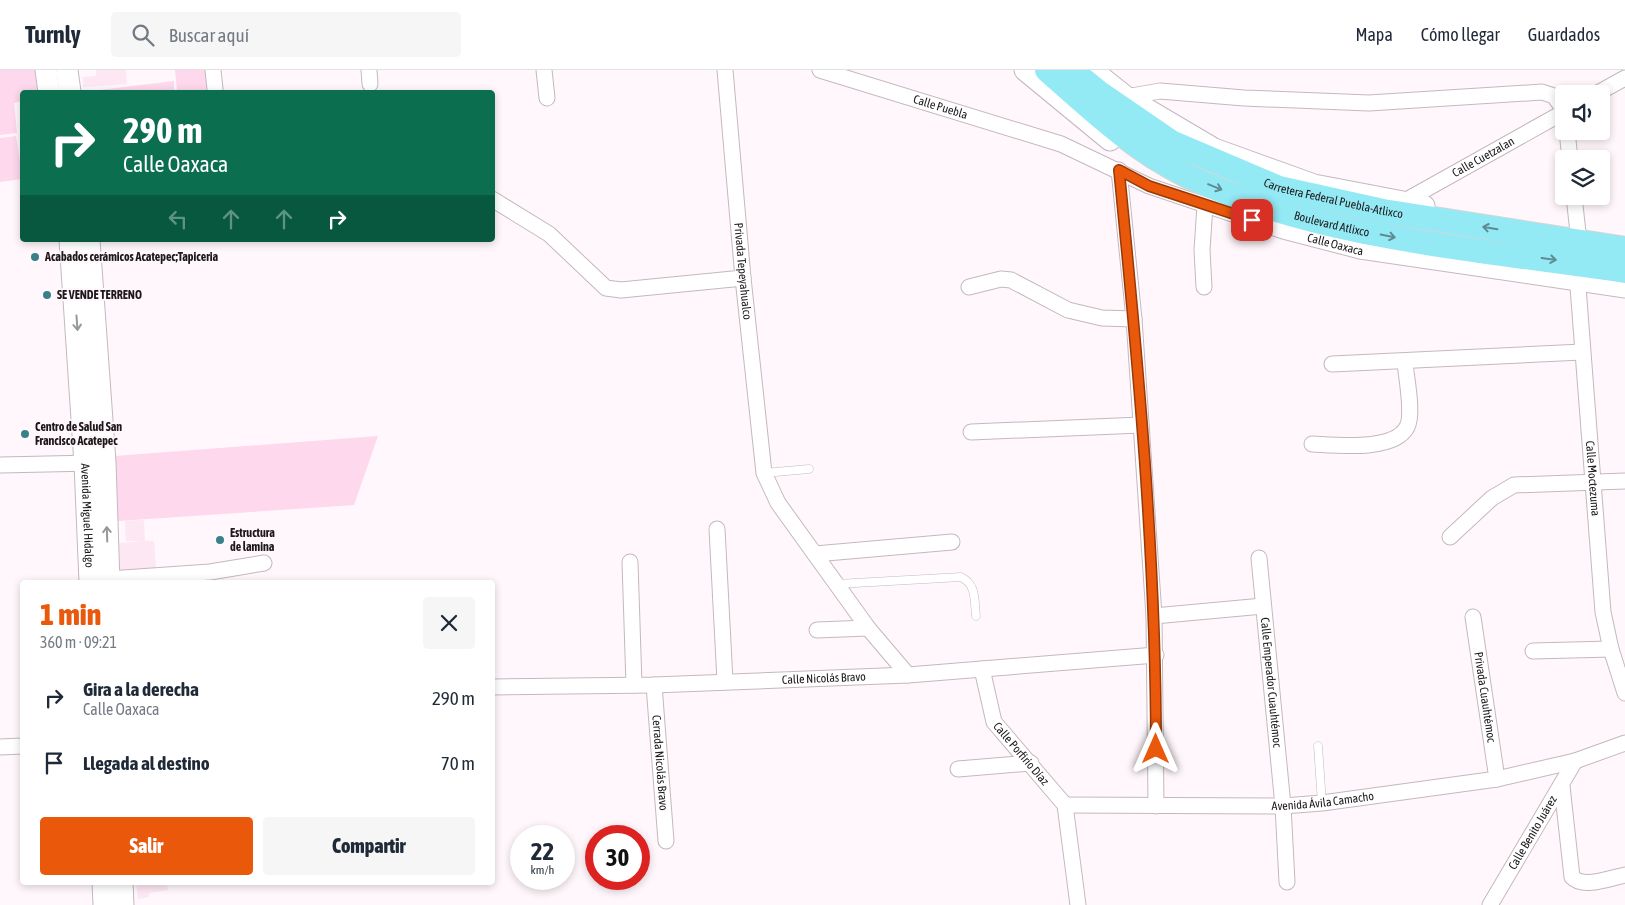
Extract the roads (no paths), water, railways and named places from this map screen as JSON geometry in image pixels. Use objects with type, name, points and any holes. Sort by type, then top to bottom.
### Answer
[{"type":"main road","points":[[46,70],[48,90]]},
{"type":"main road","points":[[67,70],[70,90]]},
{"type":"main road","points":[[1026,70],[1037,82],[1116,144],[1153,167],[1185,175]]},
{"type":"main road","name":"Boulevard Atlixco","points":[[1047,70],[1101,117],[1136,144],[1185,175],[1257,204],[1327,223],[1406,239],[1625,271]]},
{"type":"main road","name":"Carretera Federal Puebla-Atlixco","points":[[1071,70],[1101,94],[1171,142],[1279,188],[1383,211],[1455,222],[1578,263],[1625,249]]},
{"type":"main road","points":[[1095,71],[1126,97],[1214,149],[1314,185],[1426,207],[1455,222]]},
{"type":"main road","name":"Avenida Miguel Hidalgo","points":[[70,242],[95,463]]},
{"type":"main road","name":"Avenida Miguel Hidalgo","points":[[89,242],[95,463],[102,580]]},
{"type":"main road","points":[[102,885],[104,905]]},
{"type":"main road","points":[[122,885],[123,905]]},
{"type":"street","points":[[213,70],[215,89]]},
{"type":"street","points":[[544,70],[547,98]]},
{"type":"street","name":"Privada Tepeyahualco","points":[[725,70],[743,278],[764,473],[778,503],[868,628],[908,675]]},
{"type":"street","name":"Calle Puebla","points":[[820,70],[1061,144]]},
{"type":"street","points":[[1610,86],[1625,78]]},
{"type":"street","points":[[1126,97],[1160,91],[1244,98],[1369,103],[1542,92],[1555,98]]},
{"type":"street","name":"Calle Cuetzalan","points":[[1403,202],[1555,116]]},
{"type":"street","name":"Calle Oaxaca","points":[[1061,144],[1119,170],[1149,186],[1283,231],[1360,251],[1578,263],[1625,290]]},
{"type":"street","points":[[1119,170],[1134,320],[1154,616],[1156,655],[1156,806]]},
{"type":"street","points":[[495,201],[549,234],[606,288],[621,290],[743,278]]},
{"type":"street","points":[[1204,287],[1202,250],[1205,205]]},
{"type":"street","points":[[1575,205],[1578,263]]},
{"type":"street","name":"Calle Moctezuma","points":[[1578,263],[1582,352],[1595,483],[1603,612],[1611,648],[1625,693]]},
{"type":"street","points":[[969,287],[1001,279],[1011,280],[1068,310],[1102,318],[1134,320]]},
{"type":"street","points":[[1332,364],[1405,362],[1582,352]]},
{"type":"street","points":[[1312,444],[1370,445],[1386,441],[1407,427],[1409,413],[1405,362]]},
{"type":"street","points":[[971,432],[1141,425]]},
{"type":"street","points":[[0,465],[95,463]]},
{"type":"street","points":[[1450,537],[1492,498],[1514,485],[1625,481]]},
{"type":"street","points":[[717,529],[725,681]]},
{"type":"street","points":[[815,554],[952,542]]},
{"type":"street","name":"Calle Emperador Cuauhtémoc","points":[[1259,558],[1283,806],[1287,882]]},
{"type":"street","points":[[630,562],[634,685]]},
{"type":"street","points":[[114,580],[210,572],[264,563]]},
{"type":"street","points":[[1154,616],[1263,606]]},
{"type":"street","name":"Privada Cuauhtémoc","points":[[1474,617],[1497,779]]},
{"type":"street","points":[[817,630],[868,628]]},
{"type":"street","points":[[1533,652],[1611,648]]},
{"type":"street","name":"Calle Nicolás Bravo","points":[[495,687],[634,685],[908,675],[1156,655]]},
{"type":"street","name":"Calle Porfirio Díaz","points":[[982,669],[994,722],[1065,805]]},
{"type":"street","name":"Cerrada Nicolás Bravo","points":[[654,684],[666,841]]},
{"type":"street","name":"Avenida Ávila Camacho","points":[[1065,805],[1283,806],[1322,803],[1497,779],[1575,761],[1625,744]]},
{"type":"street","points":[[0,747],[20,746]]},
{"type":"street","name":"Calle Benito Juárez","points":[[1490,905],[1562,786],[1575,761]]},
{"type":"street","points":[[958,769],[1031,763]]},
{"type":"street","points":[[1562,786],[1572,877],[1576,881],[1584,883],[1625,876]]},
{"type":"street","points":[[1065,805],[1078,905]]},
{"type":"lane","points":[[764,473],[809,469]]},
{"type":"lane","points":[[837,584],[961,577],[970,582],[973,588],[976,616]]},
{"type":"lane","points":[[1318,746],[1322,803]]},
{"type":"place","name":"Acabados cerámicos Acatepec;Tapiceria","points":[[35,257]]},
{"type":"place","name":"SE VENDE TERRENO","points":[[47,295]]},
{"type":"place","name":"Centro de Salud San Francisco Acatepec","points":[[25,434]]},
{"type":"place","name":"Estructura de lamina","points":[[220,540]]}]
